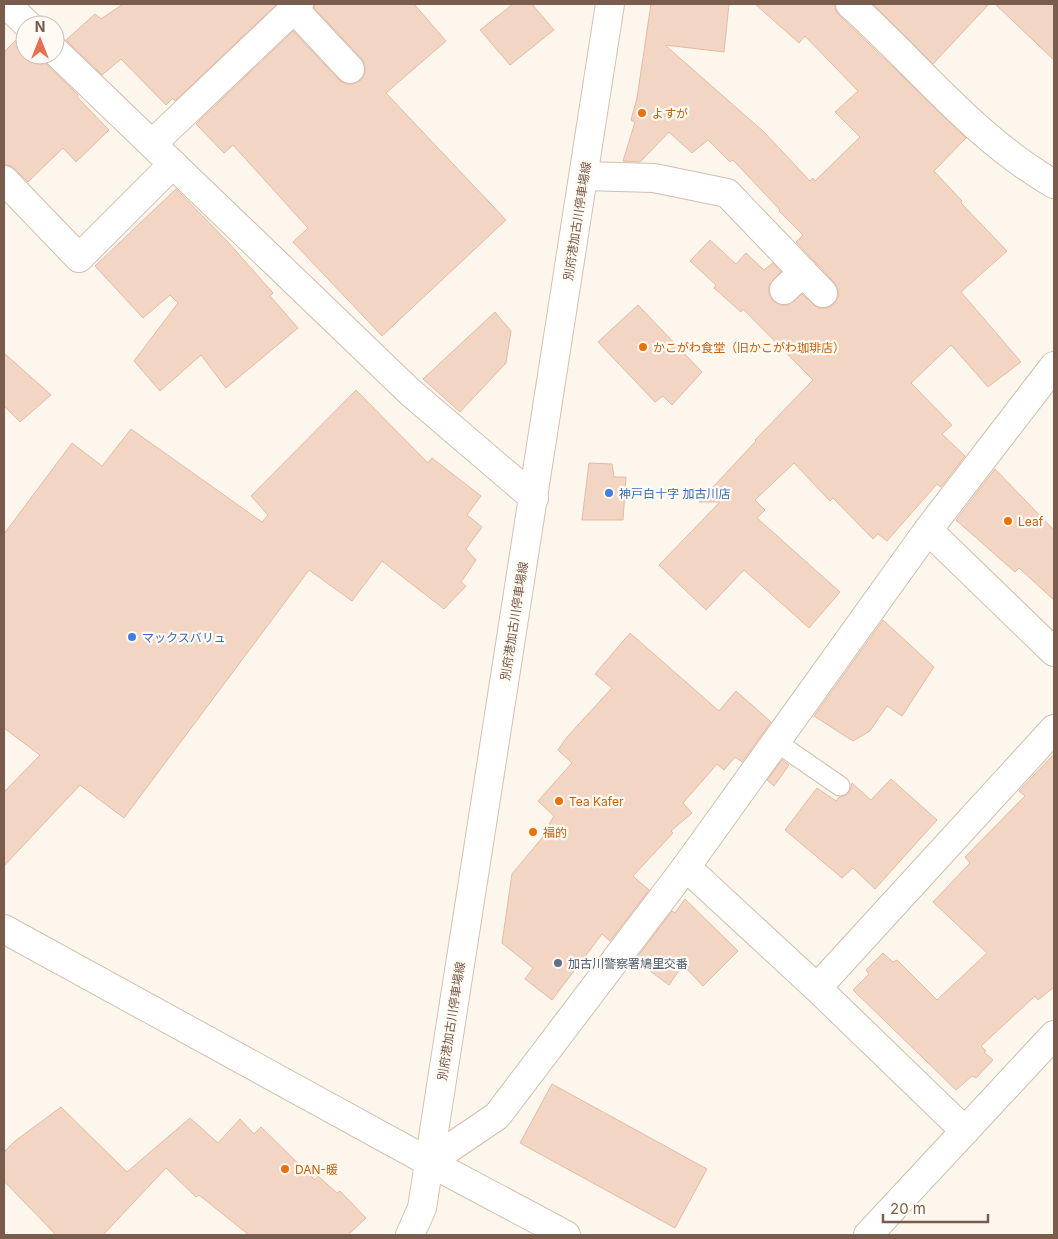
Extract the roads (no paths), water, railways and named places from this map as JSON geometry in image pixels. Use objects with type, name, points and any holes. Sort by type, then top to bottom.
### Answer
[{"type":"street","points":[[6,4],[18,15]]},
{"type":"street","name":"別府港加古川停車場線","points":[[410,1235],[422,1208],[610,4]]},
{"type":"street","points":[[850,4],[880,31],[928,82],[979,130],[1007,154],[1054,184]]},
{"type":"street","points":[[152,144],[296,6],[350,70]]},
{"type":"street","points":[[65,61],[410,392],[534,498]]},
{"type":"street","points":[[4,180],[79,258],[173,164]]},
{"type":"street","points":[[584,176],[654,178],[727,193],[793,281],[823,292]]},
{"type":"street","points":[[429,1162],[497,1116],[686,868],[928,530],[1054,366]]},
{"type":"street","points":[[928,530],[1054,652]]},
{"type":"street","points":[[817,988],[1054,729]]},
{"type":"street","points":[[686,868],[817,988],[965,1131]]},
{"type":"street","points":[[4,929],[566,1235]]},
{"type":"street","points":[[868,1235],[1054,1035]]},
{"type":"lane","points":[[776,742],[840,786]]},
{"type":"place","name":"よすが","points":[[642,113]]},
{"type":"place","name":"かこがわ食堂（旧かこがわ珈琲店）","points":[[643,347]]},
{"type":"place","name":"神戸白十字 加古川店","points":[[609,493]]},
{"type":"place","name":"Leaf","points":[[1008,521]]},
{"type":"place","name":"マックスバリュ","points":[[132,637]]},
{"type":"place","name":"Tea Kafer","points":[[559,801]]},
{"type":"place","name":"福的","points":[[533,832]]},
{"type":"place","name":"加古川警察署鳩里交番","points":[[558,963]]},
{"type":"place","name":"DAN-暖","points":[[285,1169]]}]
